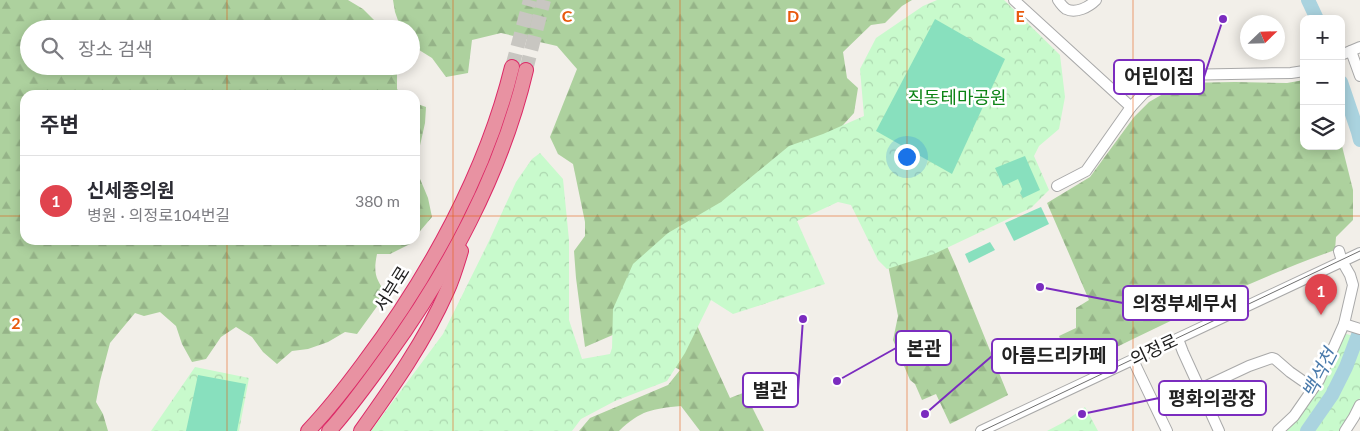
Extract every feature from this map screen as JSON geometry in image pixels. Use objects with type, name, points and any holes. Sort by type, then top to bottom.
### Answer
[{"type":"highway","name":"서부로","points":[[308,431],[348,384],[387,332],[411,296],[441,244],[471,184],[491,135],[508,85],[512,66]]},
{"type":"highway","name":"서부로","points":[[328,431],[361,393],[424,303],[454,250],[505,142],[522,90],[526,70]]},
{"type":"highway","points":[[361,431],[405,367],[437,312],[448,290],[476,206]]},
{"type":"street","points":[[1014,0],[1131,107]]},
{"type":"street","points":[[1058,0],[1066,9],[1076,11],[1096,0]]},
{"type":"street","points":[[1351,51],[1360,76]]},
{"type":"street","points":[[1057,186],[1086,172],[1131,107],[1144,93],[1176,75],[1300,72]]},
{"type":"street","name":"의정로","points":[[982,431],[1178,339],[1341,256],[1356,254]]},
{"type":"street","points":[[1278,431],[1294,416],[1319,380],[1344,324],[1354,284],[1341,256]]},
{"type":"street","points":[[1344,324],[1360,329]]},
{"type":"street","points":[[1178,339],[1219,431]]},
{"type":"street","points":[[1200,389],[1249,366],[1272,358],[1313,388]]},
{"type":"street","points":[[1133,360],[1167,431]]},
{"type":"street","points":[[1344,431],[1360,405]]},
{"type":"green space","points":[[0,0],[348,0],[363,9],[374,20],[20,20],[20,75],[397,75],[398,90],[20,90],[20,245],[408,245],[390,254],[377,254],[376,276],[386,294],[357,334],[345,332],[328,342],[308,349],[292,351],[277,364],[263,352],[252,337],[236,327],[221,337],[206,359],[192,362],[182,344],[176,326],[160,312],[144,316],[135,313],[110,343],[100,381],[96,402],[103,414],[108,431],[0,431]]},
{"type":"green space","points":[[393,0],[912,0],[902,6],[885,23],[871,25],[843,52],[847,78],[858,88],[854,113],[834,135],[917,179],[955,264],[1008,395],[950,424],[936,394],[922,400],[915,384],[910,380],[893,340],[898,316],[888,265],[852,203],[839,199],[795,221],[820,278],[764,304],[737,310],[719,296],[690,310],[730,398],[748,391],[752,394],[754,398],[751,405],[764,431],[700,431],[681,406],[647,412],[634,419],[619,431],[579,431],[590,418],[668,385],[680,370],[615,334],[585,347],[574,251],[585,236],[585,222],[573,164],[558,154],[550,137],[577,69],[557,46],[501,33],[472,40],[468,73],[446,77],[432,58],[420,51],[420,20],[398,20]]},
{"type":"green space","name":"직동테마공원","points":[[937,0],[1004,0],[1060,55],[1065,97],[1059,129],[1039,146],[1034,156],[1049,190],[1031,208],[934,254],[887,269],[878,260],[851,205],[838,202],[797,221],[825,284],[733,314],[711,300],[685,353],[667,381],[615,401],[581,419],[572,431],[371,431],[443,334],[516,182],[532,159],[540,153],[563,179],[569,240],[569,320],[582,359],[610,354],[612,348],[613,309],[633,264],[668,233],[721,202],[789,146],[864,116],[860,69],[876,38],[923,6]]},
{"type":"green space","points":[[935,19],[1005,59],[952,174],[876,131]]},
{"type":"green space","points":[[1300,81],[1300,150],[1343,150],[1353,190],[1353,220],[1336,237],[1335,250],[1241,288],[1088,361],[1081,348],[1065,352],[1059,336],[1076,328],[1076,308],[1089,300],[1047,203],[1090,177],[1134,117],[1149,102],[1182,83],[1287,83]]},
{"type":"green space","points":[[420,105],[426,107],[420,146]]},
{"type":"green space","points":[[1025,156],[1040,190],[1023,198],[1020,193],[1022,189],[1018,179],[1003,186],[995,168]]},
{"type":"green space","points":[[420,179],[428,198],[432,217],[420,231]]},
{"type":"green space","points":[[1041,207],[1049,224],[1014,241],[1005,223]]},
{"type":"green space","points":[[990,242],[995,250],[969,263],[965,254]]},
{"type":"green space","points":[[1343,333],[1360,338],[1360,398],[1353,413],[1340,431],[1282,431],[1302,412],[1319,389],[1330,368]]},
{"type":"green space","points":[[195,367],[249,378],[239,431],[151,431]]},
{"type":"green space","points":[[198,375],[246,384],[237,431],[186,431]]},
{"type":"green space","points":[[1085,407],[1098,431],[1047,431],[1064,422]]},
{"type":"waterway","name":"백석천","points":[[1308,0],[1315,15]]},
{"type":"waterway","name":"백석천","points":[[1345,94],[1360,140]]},
{"type":"waterway","name":"백석천","points":[[1307,431],[1332,395],[1346,367],[1360,330]]},
{"type":"tunnel","points":[[512,67],[530,0]]},
{"type":"tunnel","points":[[526,70],[544,0]]},
{"type":"tram line","points":[[982,431],[1360,251]]},
{"type":"place","name":"어린이집","points":[[1223,19]]},
{"type":"place","name":"의정부세무서","points":[[1040,287]]},
{"type":"place","name":"신세종의원","points":[[1321,315]]},
{"type":"place","name":"별관","points":[[803,319]]},
{"type":"place","name":"본관","points":[[837,381]]},
{"type":"place","name":"아름드리카페","points":[[925,414]]},
{"type":"place","name":"평화의광장","points":[[1082,414]]}]
